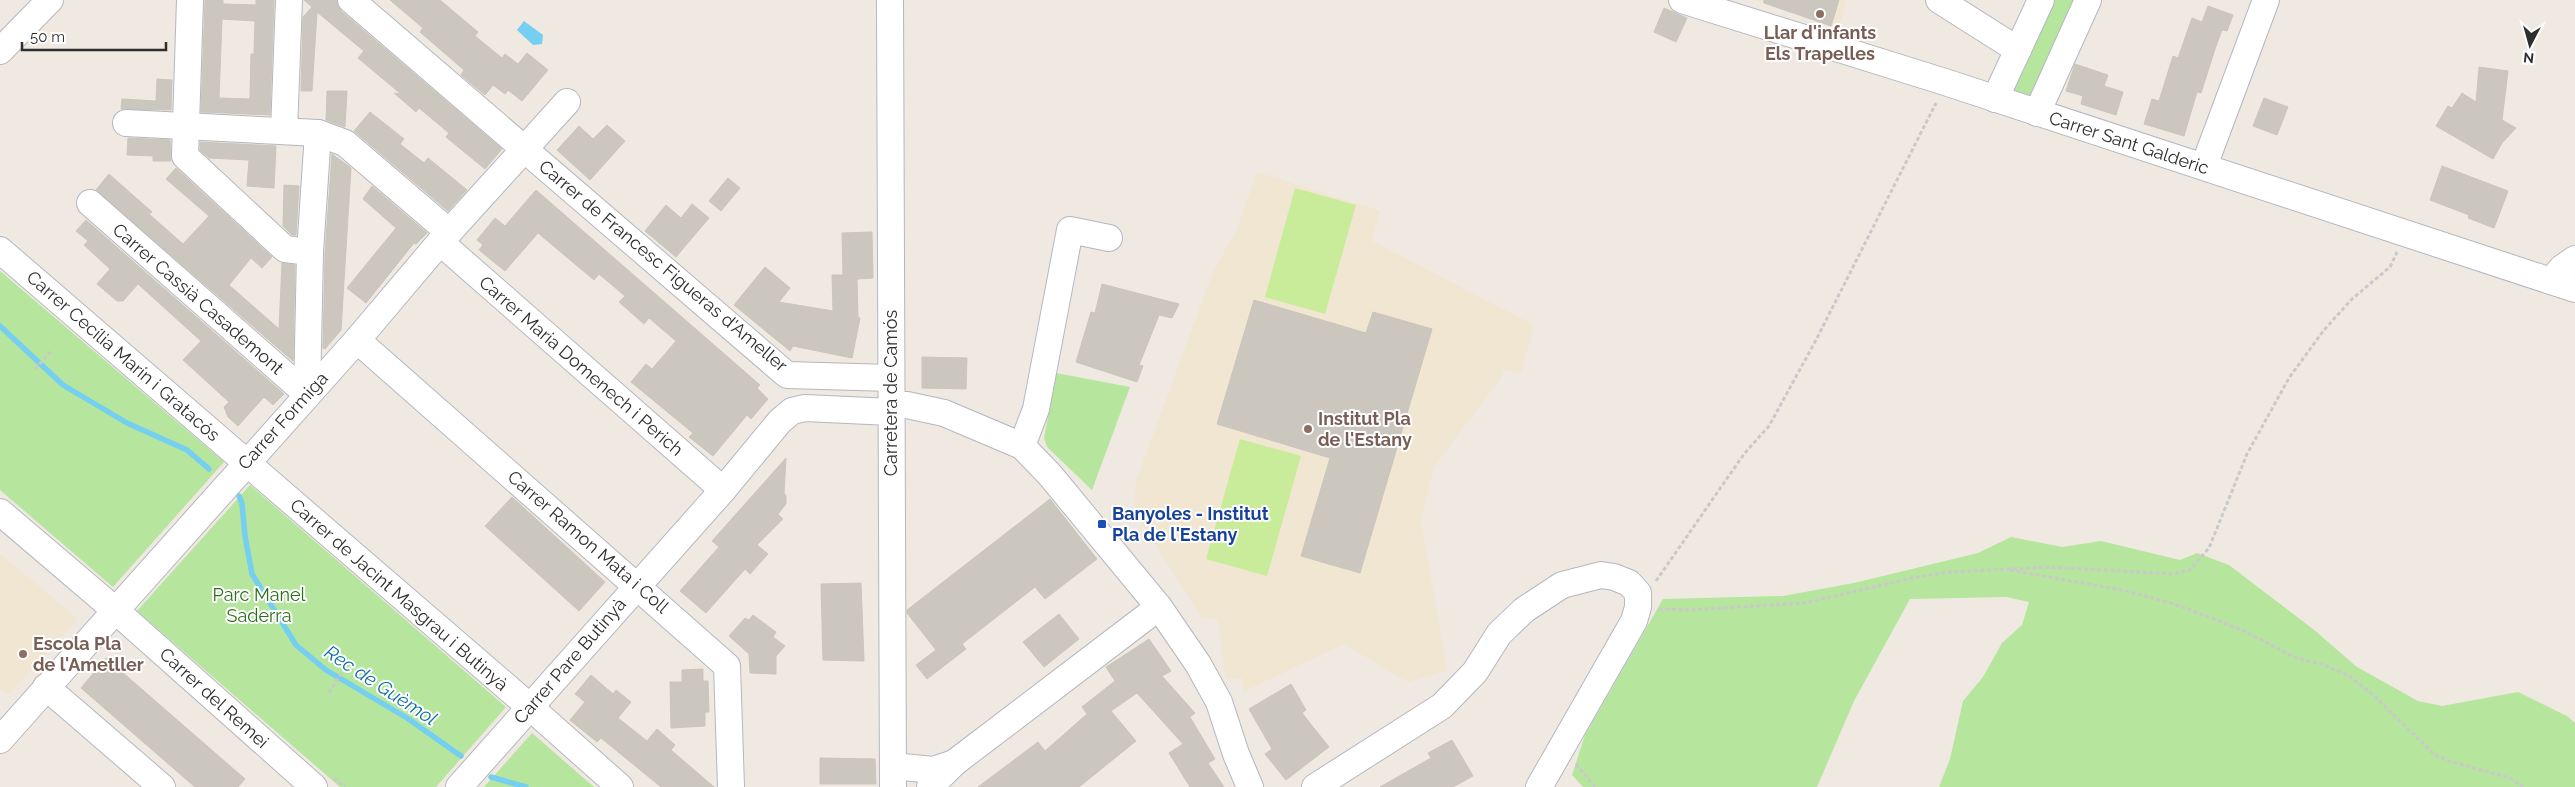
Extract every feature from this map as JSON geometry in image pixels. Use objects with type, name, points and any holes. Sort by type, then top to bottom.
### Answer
[{"type":"street","points":[[0,52],[50,0]]},
{"type":"street","points":[[190,0],[185,156],[285,249],[310,252]]},
{"type":"street","points":[[284,130],[289,0]]},
{"type":"street","name":"Carrer de Francesc Figueras d'Ameller","points":[[351,0],[788,375],[891,378]]},
{"type":"street","name":"Carretera de Camós","points":[[890,0],[893,777]]},
{"type":"street","name":"Carrer Sant Galderic","points":[[1682,0],[1945,82],[2037,114],[2204,166],[2563,285]]},
{"type":"street","points":[[1938,0],[2018,50]]},
{"type":"street","points":[[1995,100],[2041,0]]},
{"type":"street","points":[[2037,114],[2088,0]]},
{"type":"street","points":[[2204,166],[2266,0]]},
{"type":"street","name":"Carrer Formiga","points":[[0,740],[246,462],[357,340],[524,148],[567,102]]},
{"type":"street","name":"Carrer Maria Domenech i Perich","points":[[126,123],[318,133],[345,143],[445,237],[723,490]]},
{"type":"street","points":[[307,394],[310,252],[318,133]]},
{"type":"street","name":"Carrer Cassià Casademont","points":[[90,203],[307,394]]},
{"type":"street","points":[[1022,446],[1036,409],[1070,230],[1109,238]]},
{"type":"street","name":"Carrer Cecília Marín i Gratacós","points":[[0,250],[246,462]]},
{"type":"street","points":[[2563,285],[2562,268],[2575,259]]},
{"type":"street","name":"Carrer Ramon Mata i Coll","points":[[357,340],[727,666],[730,787]]},
{"type":"street","points":[[804,375],[805,408],[891,408],[907,405],[944,413],[1022,446],[1050,475],[1159,607],[1198,664],[1219,702],[1236,754],[1250,787]]},
{"type":"street","name":"Carrer Pare Butinyà","points":[[459,787],[723,490],[780,421],[792,411],[805,408]]},
{"type":"street","name":"Carrer de Jacint Masgrau i Butinyà","points":[[246,462],[620,787]]},
{"type":"street","name":"Carrer del Remei","points":[[0,512],[115,610],[314,787]]},
{"type":"street","points":[[1315,787],[1442,706],[1476,672],[1499,634],[1524,610],[1562,585],[1601,575],[1614,577],[1629,583],[1638,593],[1638,607],[1634,621],[1563,748],[1538,787]]},
{"type":"street","points":[[930,787],[954,763],[1159,607]]},
{"type":"street","points":[[46,687],[162,787]]},
{"type":"street","points":[[893,777],[913,770],[933,770],[954,763]]},
{"type":"path","points":[[1638,607],[1744,454],[1769,426],[1816,340],[1945,82]]},
{"type":"path","points":[[1638,607],[1689,610],[1805,603],[1912,578],[1949,572],[2002,568],[2049,567],[2173,574],[2190,570],[2209,548],[2247,454],[2288,378],[2324,330],[2352,299],[2390,267],[2406,234]]},
{"type":"path","points":[[35,369],[51,351]]},
{"type":"path","points":[[2002,568],[2127,591],[2177,605],[2242,630],[2296,658],[2322,664],[2349,676],[2372,694],[2434,754],[2448,761],[2510,778],[2523,787]]},
{"type":"path","points":[[329,693],[347,664]]},
{"type":"path","points":[[1563,748],[1595,787]]},
{"type":"shaded area","name":"Llar d'infants Els Trapelles","points":[[1753,0],[1847,0],[1839,28]]},
{"type":"shaded area","name":"Institut Pla de l'Estany","points":[[1257,172],[1380,211],[1372,241],[1534,325],[1521,374],[1503,369],[1503,375],[1434,467],[1421,520],[1447,670],[1408,682],[1344,644],[1243,692],[1242,678],[1226,679],[1217,618],[1202,618],[1140,521],[1134,501],[1136,481],[1213,272],[1238,227]]},
{"type":"shaded area","name":"Escola Pla de l'Ametller","points":[[0,554],[78,619],[9,694],[0,689]]},
{"type":"green space","points":[[2048,0],[2076,0],[2033,91],[2028,96],[2010,95]]},
{"type":"green space","points":[[1295,188],[1356,205],[1325,314],[1265,297]]},
{"type":"green space","points":[[0,271],[224,462],[113,587],[0,490]]},
{"type":"green space","points":[[1056,373],[1130,387],[1092,490],[1047,447],[1044,438]]},
{"type":"green space","points":[[1240,439],[1301,456],[1267,576],[1206,559]]},
{"type":"green space","name":"Parc Manel Saderra","points":[[250,485],[506,707],[436,787],[340,787],[137,611]]},
{"type":"green space","points":[[2011,537],[2062,547],[2101,541],[2180,560],[2197,553],[2229,565],[2313,629],[2357,667],[2418,701],[2442,706],[2518,692],[2567,716],[2575,723],[2575,787],[1939,787],[1950,759],[1963,701],[1983,677],[2002,643],[2022,625],[2029,602],[2006,597],[1910,599],[1854,701],[1817,787],[1583,787],[1572,775],[1585,735],[1663,599],[1783,596],[1854,583],[1978,553]]},
{"type":"green space","points":[[532,733],[594,787],[484,787]]},
{"type":"water","points":[[524,21],[543,35],[542,44],[533,45],[517,30]]},
{"type":"building","points":[[205,0],[223,0],[223,4],[256,5],[256,0],[274,0],[270,115],[201,112]],"holes":[[[222,19],[255,21],[254,54],[251,54],[250,99],[219,98]]]},
{"type":"building","points":[[304,0],[336,0],[341,11],[502,149],[485,169],[446,137],[449,133],[419,108],[416,112],[394,93],[401,94],[358,58],[364,51],[317,12],[312,91],[301,91],[303,17],[312,7]]},
{"type":"building","points":[[390,0],[440,0],[478,32],[475,36],[502,58],[505,54],[518,64],[527,53],[548,70],[522,101],[508,90],[505,94],[493,85],[485,95],[461,75],[464,70],[420,32],[423,28]]},
{"type":"building","name":"Llar d'infants Els Trapelles","points":[[1764,0],[1839,0],[1831,26],[1764,3]]},
{"type":"building","points":[[2208,6],[2233,15],[2227,31],[2222,30],[2201,93],[2197,92],[2184,136],[2144,124],[2152,99],[2159,101],[2173,56],[2178,58],[2192,18],[2202,22]]},
{"type":"building","points":[[1664,8],[1687,18],[1676,42],[1654,32]]},
{"type":"building","points":[[2075,64],[2108,75],[2104,86],[2123,92],[2116,115],[2081,104],[2083,96],[2066,91]]},
{"type":"building","points":[[2479,67],[2508,71],[2502,120],[2516,128],[2502,143],[2493,159],[2436,126],[2448,106],[2452,108],[2462,93],[2476,102]]},
{"type":"building","points":[[157,79],[172,80],[171,110],[121,109],[122,99],[156,101]]},
{"type":"building","points":[[327,91],[347,91],[345,127],[326,120]]},
{"type":"building","points":[[2264,98],[2288,107],[2277,135],[2253,126]]},
{"type":"building","points":[[370,112],[404,139],[400,144],[424,163],[428,158],[467,190],[448,211],[354,131]]},
{"type":"building","points":[[607,125],[625,141],[590,180],[557,150],[579,126],[593,139]]},
{"type":"building","points":[[128,138],[170,140],[171,161],[153,161],[153,156],[127,155]]},
{"type":"building","points":[[200,142],[276,146],[274,188],[247,186],[249,160],[209,158],[200,150]]},
{"type":"building","points":[[332,154],[351,168],[341,330],[325,349],[323,348],[325,253]]},
{"type":"building","points":[[2442,166],[2508,191],[2494,228],[2468,218],[2469,215],[2430,200]]},
{"type":"building","points":[[176,168],[272,257],[262,268],[251,258],[229,285],[279,329],[282,263],[295,265],[293,361],[96,190],[109,174],[152,212],[149,214],[183,244],[209,216],[166,179]]},
{"type":"building","points":[[728,178],[740,188],[721,211],[709,201]]},
{"type":"building","points":[[284,185],[299,186],[296,235],[292,235],[283,226]]},
{"type":"building","points":[[372,186],[427,233],[416,244],[414,243],[366,303],[347,288],[396,228],[363,199]]},
{"type":"building","points":[[536,190],[760,385],[757,388],[768,399],[751,419],[747,415],[713,456],[689,437],[693,433],[631,382],[646,364],[652,369],[676,341],[649,318],[644,324],[619,302],[625,296],[599,274],[594,280],[538,233],[505,271],[479,250],[483,245],[477,240],[495,218],[505,226]]},
{"type":"building","points":[[692,204],[709,218],[676,257],[645,231],[666,205],[681,218]]},
{"type":"building","points":[[86,220],[284,394],[273,405],[264,397],[238,426],[228,417],[224,407],[229,402],[183,360],[201,341],[138,284],[123,301],[117,301],[97,284],[110,269],[84,245],[88,241],[76,231]]},
{"type":"building","points":[[872,232],[873,278],[857,279],[858,317],[860,318],[852,358],[793,346],[790,351],[734,305],[765,267],[790,288],[779,302],[833,311],[832,275],[843,275],[842,233]]},
{"type":"building","points":[[1102,284],[1179,304],[1172,318],[1159,315],[1139,365],[1143,366],[1137,382],[1076,362],[1091,312],[1095,313]]},
{"type":"building","points":[[1254,300],[1366,333],[1373,312],[1432,329],[1360,573],[1301,556],[1330,458],[1217,424]]},
{"type":"building","points":[[922,357],[967,358],[966,389],[922,388]]},
{"type":"building","points":[[786,458],[784,493],[786,504],[778,514],[783,519],[757,545],[768,554],[750,574],[745,569],[706,613],[680,591],[719,547],[712,541]]},
{"type":"building","points":[[512,497],[605,582],[579,611],[485,526]]},
{"type":"building","points":[[1050,499],[1097,559],[1045,599],[1035,587],[962,644],[966,649],[927,679],[916,665],[936,650],[907,613],[907,610]]},
{"type":"building","points":[[861,583],[864,661],[823,660],[821,584]]},
{"type":"building","points":[[1059,614],[1079,639],[1044,667],[1023,642]]},
{"type":"building","points":[[753,615],[776,632],[773,637],[785,646],[776,656],[776,674],[750,673],[749,654],[729,636],[745,618],[749,620]]},
{"type":"building","points":[[1149,639],[1171,671],[1162,676],[1195,713],[1190,717],[1215,759],[1208,763],[1224,787],[1190,787],[1169,753],[1183,744],[1137,693],[1111,711],[1136,741],[1079,787],[978,787],[1038,742],[1045,751],[1087,714],[1082,707],[1115,681],[1106,667]]},
{"type":"building","points":[[106,658],[245,779],[238,787],[195,787],[81,688]]},
{"type":"building","points":[[703,669],[703,681],[708,681],[709,712],[705,712],[705,726],[671,728],[670,682],[682,682],[682,670]]},
{"type":"building","points":[[591,675],[613,694],[616,690],[631,702],[618,718],[647,741],[657,729],[675,745],[671,750],[714,787],[661,787],[601,738],[597,742],[570,720],[585,702],[575,694]]},
{"type":"building","points":[[1291,684],[1306,710],[1302,713],[1329,747],[1286,780],[1265,754],[1272,749],[1249,709]]},
{"type":"building","points":[[1452,740],[1473,776],[1453,787],[1380,787],[1431,758],[1428,753]]},
{"type":"building","points":[[820,758],[875,759],[876,784],[820,784]]},
{"type":"waterway","name":"Rec de Guèmol","points":[[0,326],[63,385],[127,423],[187,450],[209,469]]},
{"type":"waterway","name":"Rec de Guèmol","points":[[239,496],[242,503],[245,536],[252,574],[296,645],[326,670],[407,718],[461,756]]},
{"type":"waterway","name":"Rec de Guèmol","points":[[491,777],[526,787]]},
{"type":"place","name":"Llar d'infants Els Trapelles","points":[[1820,14]]},
{"type":"place","name":"Institut Pla de l'Estany","points":[[1308,429]]},
{"type":"place","name":"Banyoles - Institut Pla de l'Estany","points":[[1102,524]]},
{"type":"place","name":"Escola Pla de l'Ametller","points":[[23,654]]}]
